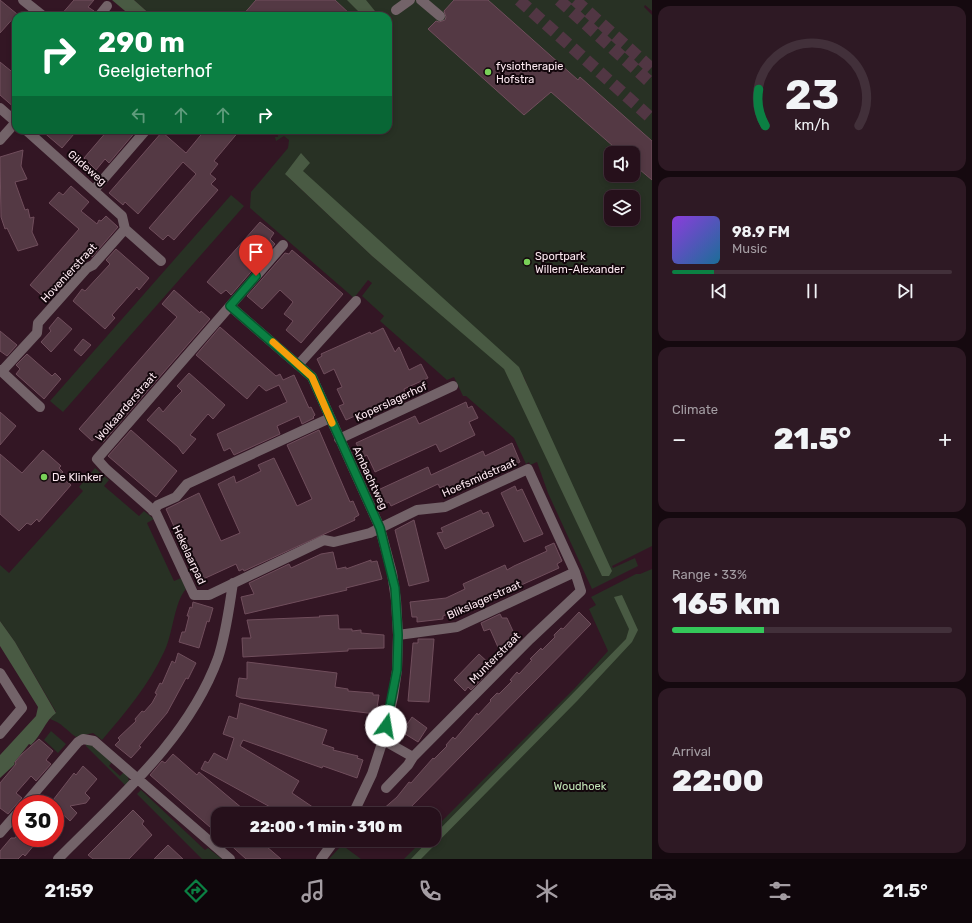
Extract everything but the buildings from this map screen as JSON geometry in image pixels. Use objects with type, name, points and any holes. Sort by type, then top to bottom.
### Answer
[{"type":"street","points":[[23,0],[38,12]]},
{"type":"street","points":[[396,10],[410,0]]},
{"type":"street","points":[[421,0],[440,16]]},
{"type":"street","points":[[102,12],[107,6]]},
{"type":"street","points":[[0,108],[12,118]]},
{"type":"street","points":[[0,140],[12,126]]},
{"type":"street","name":"Gildeweg","points":[[31,134],[122,216],[126,229]]},
{"type":"street","points":[[94,190],[143,134]]},
{"type":"street","points":[[126,229],[161,261]]},
{"type":"street","name":"Hovenierstraat","points":[[1,371],[37,333],[38,323],[87,268],[93,265],[126,229]]},
{"type":"street","points":[[230,306],[283,246]]},
{"type":"street","points":[[299,364],[356,301]]},
{"type":"street","name":"Ambachtweg","points":[[230,306],[299,364],[312,377],[380,528],[395,588],[398,635],[397,670],[383,740],[372,774],[356,807]]},
{"type":"street","name":"Wolkaarderstraat","points":[[153,511],[106,469],[97,458],[230,306]]},
{"type":"street","points":[[1,371],[40,407]]},
{"type":"street","name":"Koperslagerhof","points":[[339,439],[452,386]]},
{"type":"street","points":[[153,511],[158,506],[176,497],[187,484],[330,418]]},
{"type":"street","name":"Hoefsmidstraat","points":[[380,528],[416,510],[445,507],[528,469],[575,572]]},
{"type":"street","name":"Hekelaarpad","points":[[153,511],[156,513],[194,595],[208,595],[233,583]]},
{"type":"street","points":[[58,859],[137,779],[168,743],[186,719],[203,691],[219,651],[227,624],[233,583],[324,540],[334,542],[370,533],[380,528]]},
{"type":"street","name":"Munterstraat","points":[[386,788],[408,765],[413,757],[530,639],[584,594],[575,572]]},
{"type":"street","name":"Blikslagerstraat","points":[[398,635],[457,627],[575,572]]},
{"type":"street","points":[[0,673],[22,708],[0,734]]},
{"type":"street","points":[[33,795],[83,739],[94,741],[230,859]]},
{"type":"street","points":[[383,740],[413,757]]},
{"type":"street","points":[[0,833],[12,819]]},
{"type":"street","points":[[321,859],[330,847]]},
{"type":"green space","name":"Sportpark Willem-Alexander","points":[[134,0],[652,0],[652,11],[645,5],[644,7],[652,15],[652,546],[612,566],[613,568],[635,558],[638,566],[592,589],[548,493],[537,462],[530,465],[529,462],[526,464],[514,438],[466,396],[463,396],[454,377],[447,380],[380,321],[384,316],[362,296],[372,283],[368,280],[354,298],[250,208],[251,192],[288,148],[289,140],[284,136],[276,141],[275,137],[278,137],[278,134],[392,134],[392,12],[148,12]],"holes":[[[285,174],[524,377],[602,575],[504,368],[372,256]]]},
{"type":"green space","points":[[231,195],[244,206],[63,412],[50,401]]},
{"type":"green space","points":[[95,468],[109,480],[104,486],[139,516],[144,511],[154,519],[147,523],[174,581],[181,578],[186,589],[176,610],[170,637],[158,664],[136,698],[102,740],[93,733],[76,737],[61,725],[50,719],[56,712],[15,642],[0,621],[0,565],[9,573],[83,491],[79,487]]},
{"type":"green space","name":"Woudhoek","points":[[652,569],[652,859],[404,859],[416,847],[441,847],[441,822],[574,689],[608,651],[589,609],[596,605],[591,597],[636,574]]},
{"type":"green space","points":[[51,731],[66,744],[58,753],[44,740]]},
{"type":"green space","points":[[86,743],[89,743],[112,762],[109,766],[120,776],[124,772],[128,776],[129,782],[125,785],[86,746]]},
{"type":"green space","points":[[141,790],[205,850],[208,848],[222,859],[202,859],[137,794]]},
{"type":"green space","points":[[340,847],[345,847],[361,859],[329,859]]},
{"type":"shaded area","points":[[112,0],[134,0],[148,12],[126,12]]},
{"type":"shaded area","points":[[347,0],[366,0],[376,12],[359,12]]},
{"type":"shaded area","points":[[301,153],[310,163],[303,171],[519,367],[612,571],[609,576],[602,576],[504,369],[372,256],[285,174]]},
{"type":"shaded area","points":[[622,595],[638,630],[632,642],[577,701],[441,839],[441,828],[626,639],[629,629],[614,597]]},
{"type":"shaded area","points":[[0,621],[15,642],[56,713],[52,716],[31,745],[29,744],[14,763],[15,764],[0,778],[0,755],[36,716],[38,707],[0,646]]},
{"type":"shaded area","points":[[422,847],[433,847],[421,859],[411,859]]},
{"type":"tunnel","points":[[519,0],[652,119]]},
{"type":"tunnel","points":[[559,0],[652,84]]},
{"type":"tunnel","points":[[575,0],[652,69]]},
{"type":"slow traffic","points":[[273,342],[312,377],[332,423]]},
{"type":"place","name":"fysiotherapie Hofstra","points":[[488,72]]},
{"type":"place","name":"Sportpark Willem-Alexander","points":[[527,262]]},
{"type":"place","name":"De Klinker","points":[[44,477]]},
{"type":"route","points":[[256,276],[230,306],[299,364],[312,377],[380,528],[395,588],[398,635],[397,670],[393,697],[386,726]]}]
